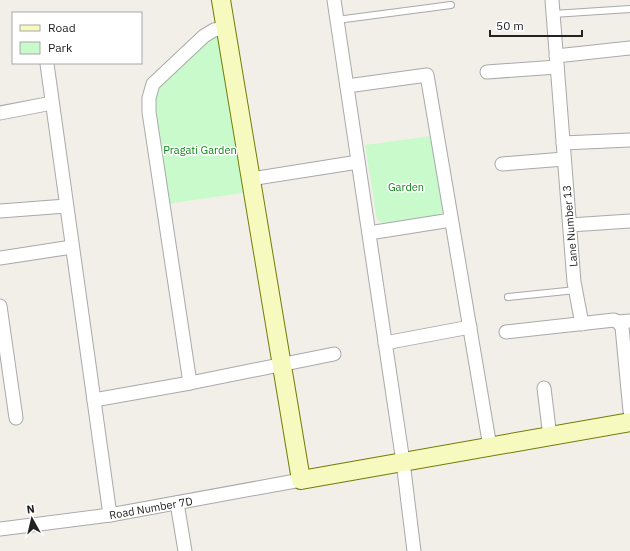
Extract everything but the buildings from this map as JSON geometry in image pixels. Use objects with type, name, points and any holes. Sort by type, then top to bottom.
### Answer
[{"type":"street","points":[[221,0],[301,480],[630,422]]},
{"type":"street","points":[[334,0],[403,462],[414,551]]},
{"type":"street","name":"Lane Number 13","points":[[552,0],[576,290],[582,324]]},
{"type":"street","points":[[190,383],[149,112],[149,98],[153,84],[204,36],[214,30],[226,28]]},
{"type":"street","points":[[487,72],[556,62],[630,48]]},
{"type":"street","points":[[46,64],[110,515]]},
{"type":"street","points":[[347,86],[426,75],[490,447]]},
{"type":"street","points":[[0,113],[52,103]]},
{"type":"street","points":[[563,143],[630,140]]},
{"type":"street","points":[[502,164],[564,159]]},
{"type":"street","points":[[251,179],[358,162]]},
{"type":"street","points":[[0,210],[66,206]]},
{"type":"street","points":[[369,233],[451,220]]},
{"type":"street","points":[[570,224],[630,221]]},
{"type":"street","points":[[0,258],[72,247]]},
{"type":"street","points":[[0,306],[16,418]]},
{"type":"street","points":[[506,332],[614,320],[624,321],[622,327],[628,364],[630,411]]},
{"type":"street","points":[[385,343],[470,327]]},
{"type":"street","points":[[94,400],[190,383],[334,354]]},
{"type":"street","points":[[544,388],[550,437]]},
{"type":"street","name":"Road Number 7D","points":[[0,529],[110,515],[301,480]]},
{"type":"street","points":[[177,503],[185,551]]},
{"type":"lane","points":[[337,20],[451,5]]},
{"type":"lane","points":[[553,14],[630,10]]},
{"type":"lane","points":[[508,298],[576,290]]},
{"type":"green space","name":"Pragati Garden","points":[[224,30],[249,192],[166,204],[150,98],[155,84],[205,37]]},
{"type":"green space","name":"Garden","points":[[431,136],[444,210],[438,216],[384,224],[377,219],[365,145]]}]
